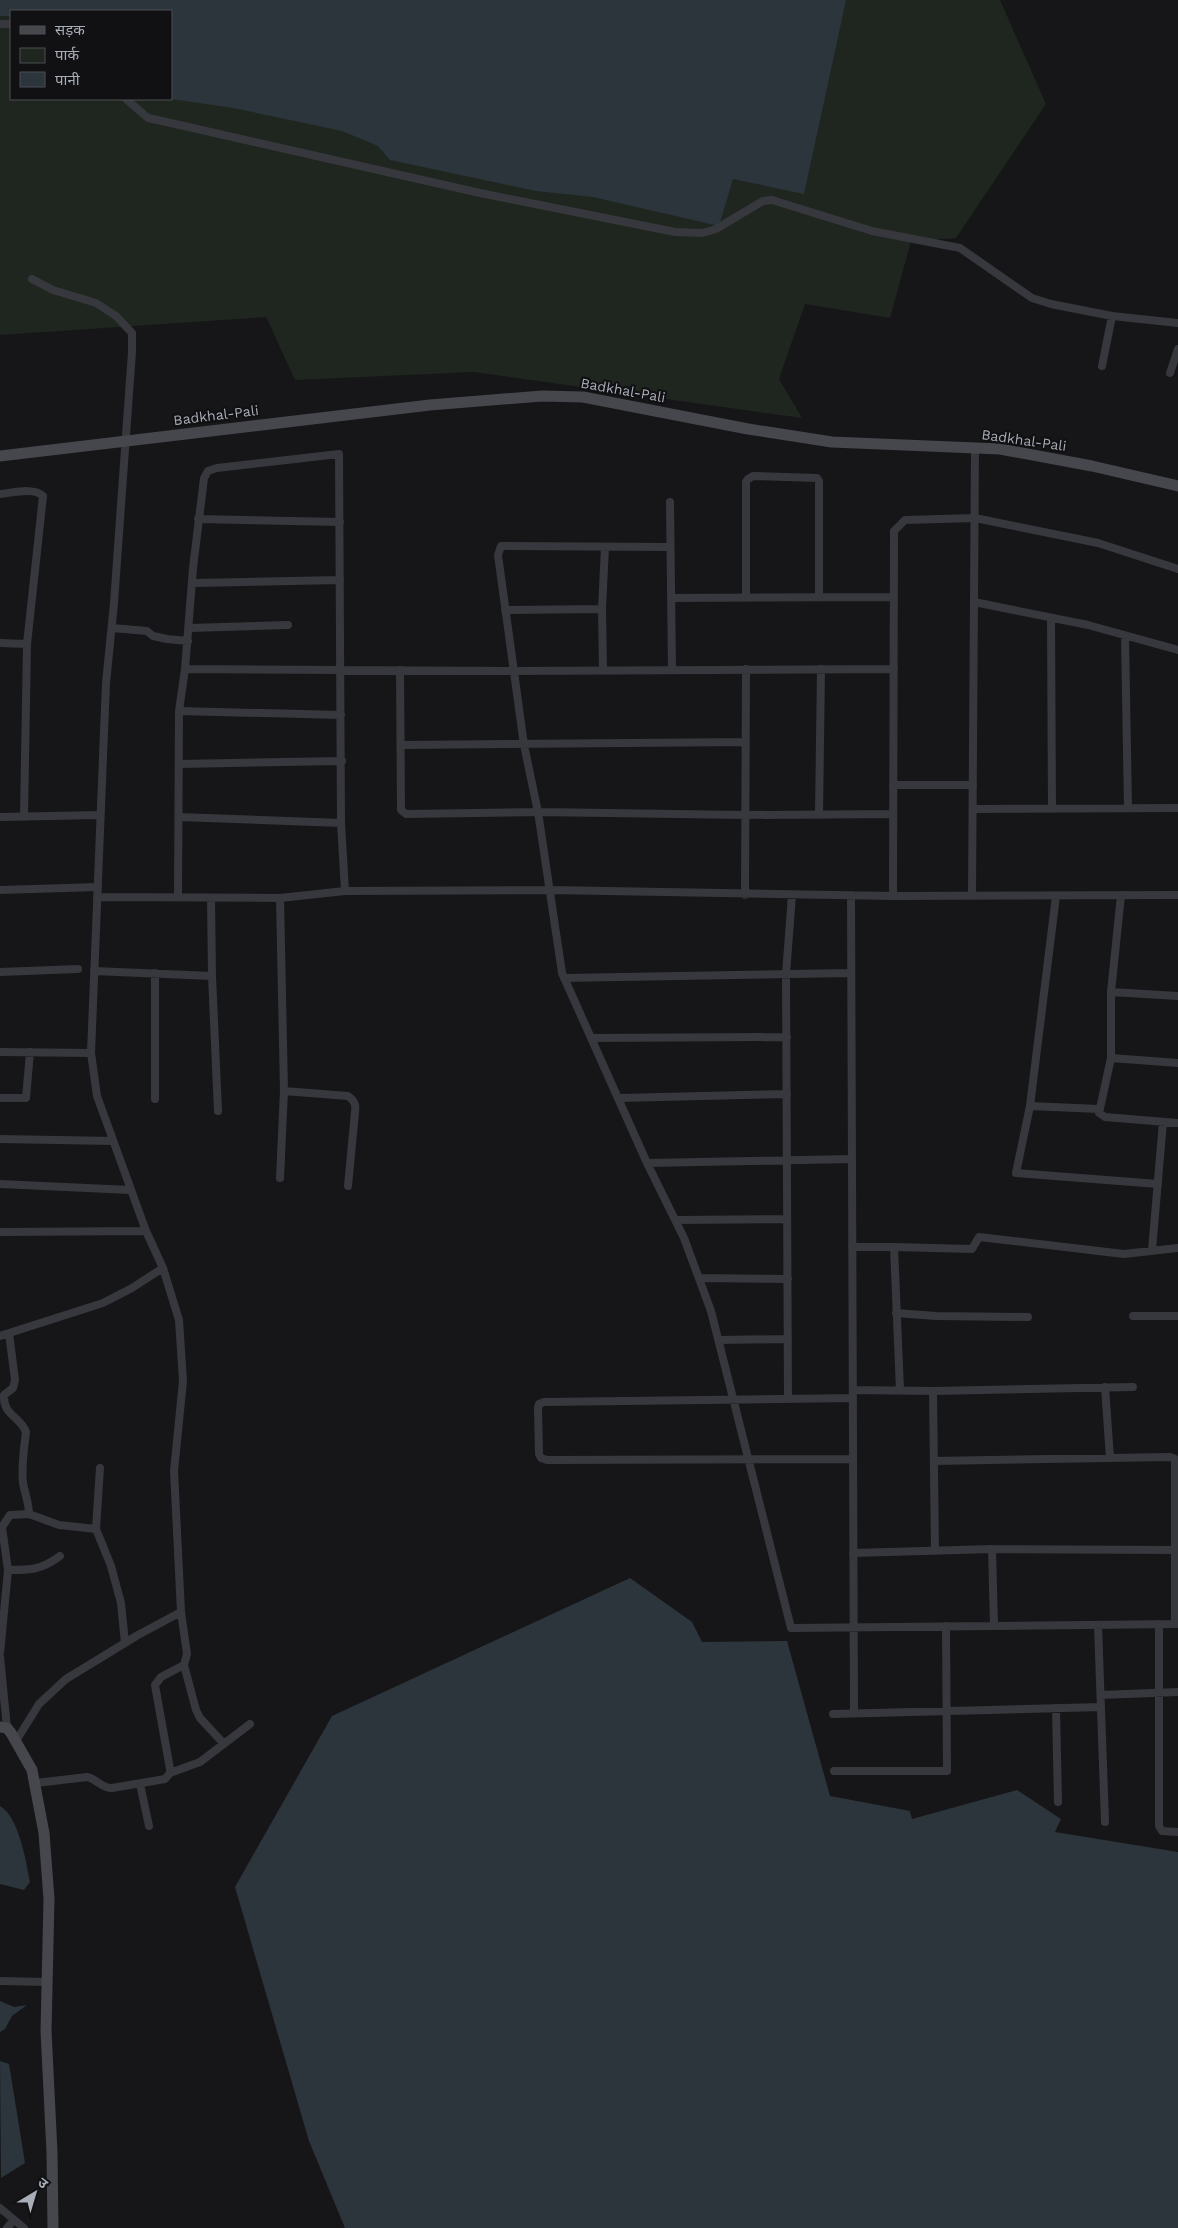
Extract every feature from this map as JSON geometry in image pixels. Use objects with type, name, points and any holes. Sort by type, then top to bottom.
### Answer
[{"type":"street","points":[[127,100],[148,118],[480,193],[675,232],[702,233],[716,228],[763,201],[772,200],[872,231],[960,248],[1032,298],[1112,316],[1178,323]]},
{"type":"street","points":[[32,279],[53,290],[96,303],[116,316],[132,333],[112,628],[106,683],[99,815],[91,1053],[97,1096],[130,1190],[163,1268],[178,1320],[183,1381],[174,1471],[181,1612],[187,1654],[184,1665],[196,1710],[200,1718],[224,1744]]},
{"type":"street","points":[[1102,366],[1112,316]]},
{"type":"street","points":[[1170,372],[1178,349]]},
{"type":"street","name":"Badkhal-Pali","points":[[0,456],[430,405],[542,396],[583,397],[748,429],[832,442],[1000,449],[1092,466],[1178,486]]},
{"type":"street","points":[[972,896],[976,448]]},
{"type":"street","points":[[178,897],[179,711],[186,669],[198,519],[204,478],[208,471],[217,468],[339,454],[341,823],[345,892]]},
{"type":"street","points":[[746,597],[746,482],[753,476],[817,478],[819,481],[819,597]]},
{"type":"street","points":[[0,494],[33,492],[40,493],[43,496],[27,644],[24,817]]},
{"type":"street","points":[[670,502],[672,670]]},
{"type":"street","points":[[893,896],[894,531],[905,520],[975,518],[1098,543],[1178,568]]},
{"type":"street","points":[[198,519],[340,522]]},
{"type":"street","points":[[670,547],[501,546],[498,555],[524,745],[538,812],[564,978],[620,1098],[647,1163],[676,1220],[711,1311],[791,1628],[1177,1624],[1174,1459],[1170,1457],[934,1461]]},
{"type":"street","points":[[603,670],[602,610],[605,547]]},
{"type":"street","points":[[192,583],[340,580]]},
{"type":"street","points":[[671,598],[894,597]]},
{"type":"street","points":[[974,602],[1051,618],[1178,650]]},
{"type":"street","points":[[505,610],[602,610]]},
{"type":"street","points":[[1051,618],[1052,808]]},
{"type":"street","points":[[190,628],[288,625]]},
{"type":"street","points":[[112,628],[147,632],[167,640],[188,640]]},
{"type":"street","points":[[1125,636],[1128,808]]},
{"type":"street","points":[[0,643],[27,644]]},
{"type":"street","points":[[186,669],[515,671],[894,668]]},
{"type":"street","points":[[745,894],[746,669]]},
{"type":"street","points":[[819,814],[821,669]]},
{"type":"street","points":[[400,670],[401,810],[406,814],[538,812],[746,815],[893,814]]},
{"type":"street","points":[[179,711],[341,715]]},
{"type":"street","points":[[400,745],[745,742]]},
{"type":"street","points":[[179,764],[342,761]]},
{"type":"street","points":[[894,785],[973,785]]},
{"type":"street","points":[[973,809],[1178,808]]},
{"type":"street","points":[[0,817],[99,815]]},
{"type":"street","points":[[179,816],[341,823]]},
{"type":"street","points":[[0,890],[98,887]]},
{"type":"street","points":[[97,897],[280,898],[345,892],[550,890],[893,896],[1178,895]]},
{"type":"street","points":[[788,1399],[786,974],[792,895]]},
{"type":"street","points":[[851,895],[854,1713]]},
{"type":"street","points":[[1121,895],[1111,992],[1111,1058],[1099,1109],[1101,1116],[1105,1117],[1178,1123]]},
{"type":"street","points":[[1056,896],[1030,1106],[1016,1173],[1158,1184]]},
{"type":"street","points":[[211,898],[212,976],[218,1111]]},
{"type":"street","points":[[280,898],[284,1091],[280,1178]]},
{"type":"street","points":[[0,972],[78,969]]},
{"type":"street","points":[[94,971],[212,976]]},
{"type":"street","points":[[155,973],[155,1100]]},
{"type":"street","points":[[564,978],[852,973]]},
{"type":"street","points":[[1111,992],[1178,996]]},
{"type":"street","points":[[592,1038],[787,1037]]},
{"type":"street","points":[[0,1052],[91,1053]]},
{"type":"street","points":[[0,1098],[26,1098],[30,1052]]},
{"type":"street","points":[[1111,1058],[1178,1063]]},
{"type":"street","points":[[284,1091],[348,1096],[353,1100],[355,1112],[348,1186]]},
{"type":"street","points":[[620,1098],[787,1094]]},
{"type":"street","points":[[1030,1106],[1099,1109]]},
{"type":"street","points":[[1152,1250],[1163,1122]]},
{"type":"street","points":[[0,1139],[113,1140]]},
{"type":"street","points":[[647,1163],[852,1160]]},
{"type":"street","points":[[0,1184],[130,1190]]},
{"type":"street","points":[[676,1220],[787,1219]]},
{"type":"street","points":[[0,1232],[146,1231]]},
{"type":"street","points":[[852,1247],[972,1249],[979,1237],[1124,1254],[1178,1248]]},
{"type":"street","points":[[894,1247],[900,1390]]},
{"type":"street","points":[[0,1336],[103,1303],[132,1288],[163,1268]]},
{"type":"street","points":[[699,1278],[788,1279]]},
{"type":"street","points":[[896,1313],[943,1316],[1028,1317]]},
{"type":"street","points":[[1133,1316],[1178,1316]]},
{"type":"street","points":[[9,1333],[15,1380],[13,1388],[4,1395],[4,1403],[7,1411],[24,1427],[26,1432],[22,1470],[23,1485],[29,1502],[29,1514]]},
{"type":"street","points":[[719,1340],[788,1339]]},
{"type":"street","points":[[1105,1387],[1110,1458]]},
{"type":"street","points":[[853,1459],[547,1460],[541,1458],[539,1454],[538,1408],[539,1404],[544,1402],[788,1399],[900,1390],[1133,1387]]},
{"type":"street","points":[[934,1391],[935,1551]]},
{"type":"street","points":[[100,1468],[96,1529],[111,1566],[121,1603],[125,1643]]},
{"type":"street","points":[[0,1653],[2,1606],[8,1570],[1,1527],[10,1515],[29,1514],[59,1525],[96,1529]]},
{"type":"street","points":[[853,1553],[992,1549],[1175,1550]]},
{"type":"street","points":[[992,1549],[994,1626]]},
{"type":"street","points":[[8,1570],[34,1570],[42,1568],[60,1556]]},
{"type":"street","points":[[16,1741],[39,1704],[66,1679],[181,1612]]},
{"type":"street","points":[[1159,1624],[1159,1826],[1165,1832],[1178,1832]]},
{"type":"street","points":[[1098,1625],[1105,1822]]},
{"type":"street","points":[[834,1771],[947,1771],[946,1626]]},
{"type":"street","points":[[0,1657],[3,1728],[16,1741],[32,1770],[44,1833],[48,1899],[46,1982],[53,2228]]},
{"type":"street","points":[[170,1773],[155,1685],[161,1678],[184,1665]]},
{"type":"street","points":[[1101,1695],[1178,1692]]},
{"type":"street","points":[[833,1714],[1101,1707]]},
{"type":"street","points":[[1056,1708],[1058,1802]]},
{"type":"street","points":[[36,1783],[87,1777],[93,1778],[106,1788],[165,1779],[170,1773],[200,1762],[250,1724]]},
{"type":"street","points":[[140,1784],[149,1826]]},
{"type":"street","points":[[0,1982],[46,1982]]},
{"type":"street","points":[[0,2208],[24,2228]]},
{"type":"street","points":[[7,2228],[14,2220]]},
{"type":"green space","points":[[0,0],[1000,0],[1046,104],[956,238],[911,241],[890,318],[805,304],[779,379],[802,418],[474,372],[295,380],[266,317],[0,335]]},
{"type":"water","points":[[0,0],[846,0],[804,194],[733,179],[719,226],[593,197],[536,191],[390,160],[378,146],[342,131],[233,108],[172,99],[172,10],[10,10],[10,16],[0,16]]},
{"type":"water","points":[[630,1578],[692,1622],[702,1642],[787,1641],[830,1796],[910,1811],[912,1819],[1017,1790],[1061,1819],[1055,1832],[1178,1852],[1178,2228],[345,2228],[309,2141],[235,1887],[332,1716]]},
{"type":"water","points":[[0,1806],[12,1820],[21,1840],[30,1882],[24,1890],[0,1884]]},
{"type":"water","points":[[0,2001],[14,2007],[27,2005],[12,2016],[5,2029],[0,2032]]},
{"type":"water","points":[[0,2061],[9,2064],[25,2163],[1,2178]]}]
